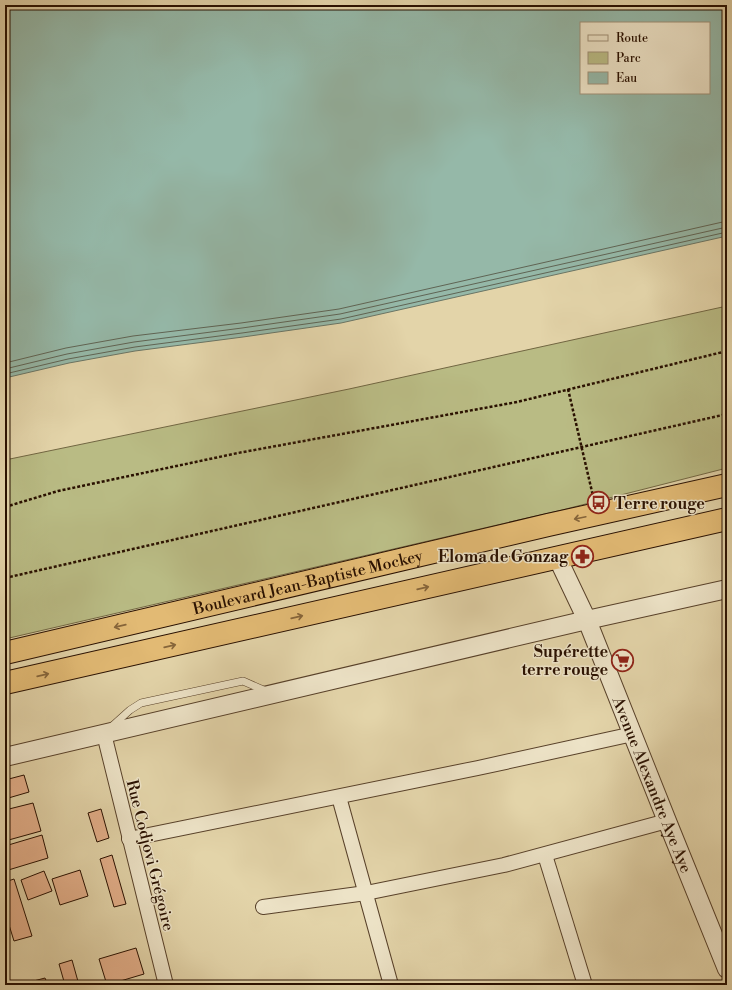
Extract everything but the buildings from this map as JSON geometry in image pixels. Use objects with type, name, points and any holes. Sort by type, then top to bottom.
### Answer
[{"type":"highway","name":"Boulevard Jean-Baptiste Mockey","points":[[5,653],[594,514],[727,485]]},
{"type":"highway","name":"Boulevard Jean-Baptiste Mockey","points":[[5,683],[727,519]]},
{"type":"street","name":"Avenue Alexandre Aye Aye","points":[[557,557],[587,620],[727,969]]},
{"type":"street","points":[[5,757],[587,620],[727,589]]},
{"type":"street","name":"Rue Codjovi Grégoire","points":[[104,734],[166,985]]},
{"type":"street","points":[[129,839],[339,797],[633,734]]},
{"type":"street","points":[[339,797],[391,985]]},
{"type":"street","points":[[263,907],[366,893],[504,865],[667,821]]},
{"type":"street","points":[[545,855],[585,985]]},
{"type":"path","points":[[5,507],[58,491],[238,453],[517,402],[727,351]]},
{"type":"path","points":[[568,389],[592,491],[594,514]]},
{"type":"path","points":[[5,578],[727,414]]},
{"type":"green space","points":[[727,306],[727,468],[562,510],[5,639],[5,460],[349,389]]},
{"type":"water","points":[[5,5],[727,5],[727,236],[341,323],[135,351],[69,363],[5,378]]},
{"type":"place","name":"Terre rouge","points":[[598,503]]},
{"type":"place","name":"Eloma de Gonzag","points":[[583,556]]},
{"type":"place","name":"Supérette terre rouge","points":[[623,660]]}]
